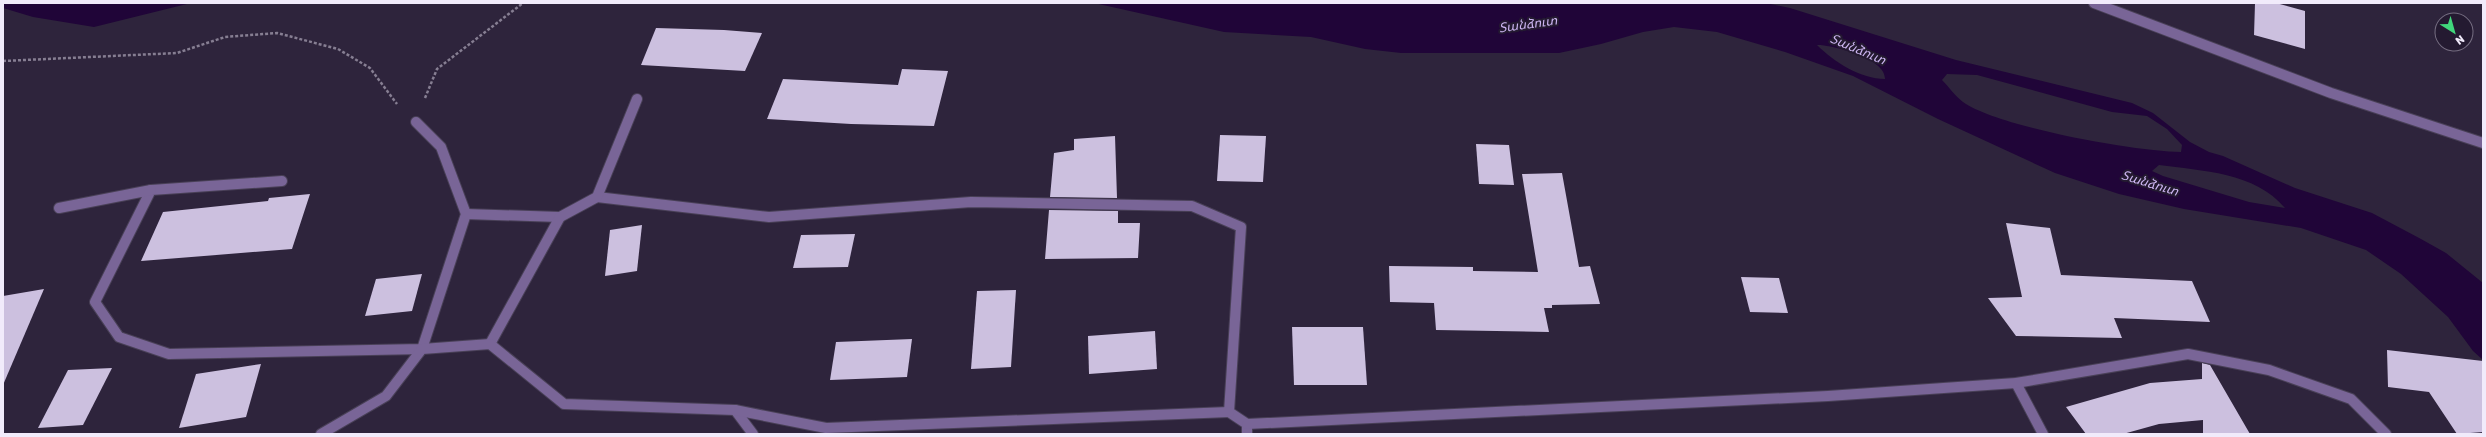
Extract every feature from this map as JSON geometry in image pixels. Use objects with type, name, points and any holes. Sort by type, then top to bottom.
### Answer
[{"type":"street","points":[[2094,3],[2331,93],[2483,143]]},
{"type":"street","points":[[597,198],[637,99]]},
{"type":"street","points":[[321,434],[386,396],[422,350],[466,214],[442,147],[416,122]]},
{"type":"street","points":[[59,208],[150,190],[282,181]]},
{"type":"street","points":[[150,190],[95,302],[120,337],[169,354],[422,350],[490,344],[564,404],[735,410],[826,431],[1229,412],[1247,429],[1828,396],[2016,383],[2188,354],[2269,370],[2351,399],[2386,434]]},
{"type":"street","points":[[466,214],[560,217],[597,198],[769,217],[971,202],[1192,206],[1241,227],[1229,412]]},
{"type":"street","points":[[490,344],[560,217]]},
{"type":"street","points":[[2016,383],[2044,434]]},
{"type":"street","points":[[735,410],[753,434]]},
{"type":"path","points":[[3,60],[177,53],[225,37],[277,33],[338,49],[370,68],[392,100],[416,122],[437,70],[523,3]]},
{"type":"water","points":[[3,3],[191,3],[94,27],[33,17],[3,8]]},
{"type":"water","name":"Տանձուտ","points":[[1094,3],[1766,3],[1790,8],[1956,60],[2132,103],[2153,113],[2190,142],[2209,152],[2223,156],[2295,188],[2372,213],[2446,253],[2483,283],[2483,360],[2473,351],[2448,317],[2401,274],[2366,250],[2301,228],[2184,209],[2119,194],[2055,173],[1938,119],[1853,76],[1785,52],[1717,32],[1674,27],[1643,32],[1601,44],[1559,53],[1401,53],[1365,49],[1311,37],[1224,32]],"holes":[[[1817,45],[1845,50],[1868,59],[1877,65],[1883,72],[1885,79],[1857,73],[1831,57]],[[1947,74],[1977,75],[2112,112],[2147,116],[2167,129],[2182,145],[2181,152],[2133,148],[2102,143],[2036,129],[2006,120],[1981,111],[1963,102],[1942,80]],[[2159,165],[2227,175],[2259,187],[2273,196],[2285,208],[2249,202],[2163,176],[2152,171]]]},
{"type":"building","points":[[2255,3],[2276,3],[2305,11],[2305,49],[2254,35]]},
{"type":"building","points":[[656,28],[724,30],[762,33],[745,71],[641,65]]},
{"type":"building","points":[[902,69],[948,71],[934,126],[851,124],[767,119],[783,79],[898,85]]},
{"type":"building","points":[[1220,135],[1266,136],[1263,182],[1217,181]]},
{"type":"building","points":[[1115,136],[1117,198],[1050,197],[1054,153],[1074,150],[1074,139]]},
{"type":"building","points":[[1476,144],[1509,145],[1514,185],[1479,184]]},
{"type":"building","points":[[1562,173],[1579,267],[1590,266],[1600,304],[1552,305],[1552,308],[1544,308],[1549,332],[1436,330],[1434,303],[1390,302],[1389,266],[1473,267],[1473,271],[1538,272],[1522,174]]},
{"type":"building","points":[[310,194],[292,249],[141,261],[163,212],[268,201],[269,198]]},
{"type":"building","points":[[1049,210],[1118,211],[1118,223],[1140,223],[1138,258],[1045,259]]},
{"type":"building","points":[[2006,223],[2050,228],[2061,275],[2192,281],[2210,322],[2114,318],[2122,338],[2016,336],[1988,298],[2022,297]]},
{"type":"building","points":[[642,225],[637,271],[605,276],[610,230]]},
{"type":"building","points":[[855,234],[848,267],[793,268],[801,235]]},
{"type":"building","points":[[422,274],[412,311],[365,316],[376,279]]},
{"type":"building","points":[[1741,277],[1779,278],[1788,313],[1750,312]]},
{"type":"building","points":[[44,289],[3,385],[3,296]]},
{"type":"building","points":[[1016,290],[1011,367],[971,369],[977,291]]},
{"type":"building","points":[[1292,327],[1363,327],[1367,385],[1294,385]]},
{"type":"building","points":[[1155,331],[1157,369],[1089,374],[1088,336]]},
{"type":"building","points":[[912,339],[907,377],[830,380],[836,342]]},
{"type":"building","points":[[2387,350],[2483,361],[2483,432],[2457,434],[2429,392],[2388,387]]},
{"type":"building","points":[[2202,363],[2210,365],[2250,434],[2203,434],[2203,420],[2159,424],[2123,434],[2086,434],[2066,407],[2150,383],[2202,379]]},
{"type":"building","points":[[261,364],[246,417],[179,428],[196,374]]},
{"type":"building","points":[[112,368],[83,425],[38,428],[68,370]]}]
